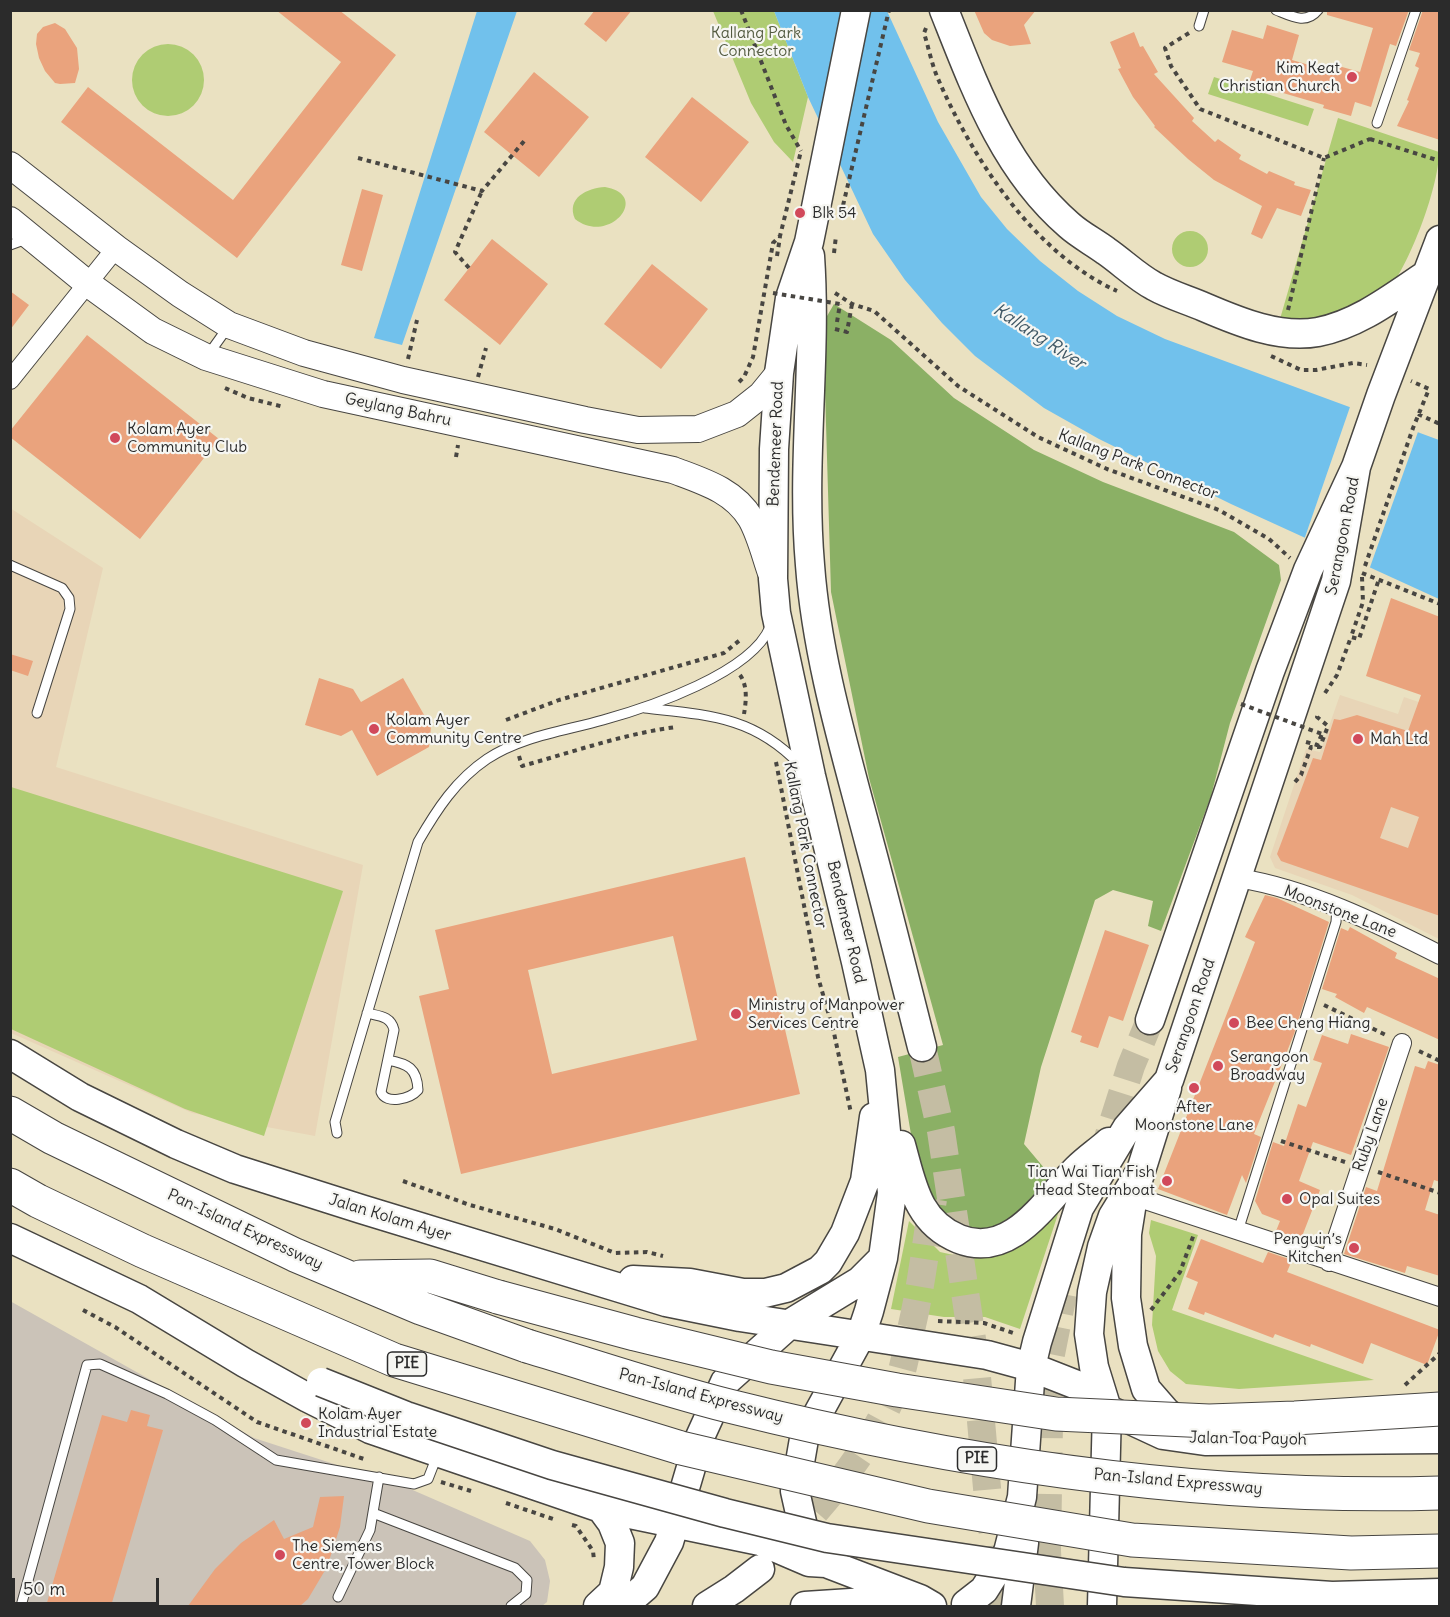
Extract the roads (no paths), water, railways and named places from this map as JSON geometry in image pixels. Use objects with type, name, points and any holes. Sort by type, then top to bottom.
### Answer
[{"type":"highway","name":"Pan-Island Expressway","points":[[10,1113],[53,1138],[238,1228],[421,1308],[527,1346],[715,1402],[829,1430],[931,1451],[1056,1472],[1235,1488],[1320,1492],[1440,1493]]},
{"type":"highway","name":"PIE","points":[[10,1185],[38,1201],[143,1251],[394,1360],[681,1448],[928,1506],[1132,1540],[1351,1553],[1440,1551]]},
{"type":"highway","points":[[346,1277],[430,1276],[601,1325],[771,1367],[897,1390],[1056,1414],[1209,1421],[1440,1409]]},
{"type":"main road","name":"Bendemeer Road","points":[[826,1563],[804,1531],[795,1491],[804,1438],[861,1335],[882,1258],[892,1193],[880,1070],[811,776],[776,613],[773,579],[774,449],[779,373],[790,298],[809,242],[823,182],[856,10]]},
{"type":"main road","points":[[945,10],[988,117],[1004,147],[1026,177],[1070,226],[1153,286],[1233,319],[1284,333],[1298,334],[1326,330],[1354,320],[1426,275]]},
{"type":"main road","name":"Geylang Bahru","points":[[10,165],[116,248],[180,294],[229,325],[304,353],[403,380],[638,430],[698,429],[737,414],[761,395],[779,373]]},
{"type":"main road","name":"Geylang Bahru","points":[[10,220],[21,241],[87,283],[153,332],[207,357],[323,394],[673,470],[715,485],[735,499],[751,519],[773,579]]},
{"type":"main road","name":"Serangoon Road","points":[[1150,1020],[1270,671],[1300,564],[1356,467],[1440,240]]},
{"type":"main road","name":"Bendemeer Road","points":[[809,242],[813,305],[807,488],[810,566],[818,627],[840,731],[922,1047]]},
{"type":"main road","name":"Serangoon Road","points":[[979,1605],[984,1590],[1008,1552],[1022,1497],[1031,1367],[1079,1209],[1127,1128],[1169,1080],[1238,878],[1271,772],[1300,693],[1349,577],[1356,467]]},
{"type":"main road","name":"Jalan Kolam Ayer","points":[[10,1054],[80,1097],[176,1144],[235,1169],[690,1308],[861,1335]]},
{"type":"main road","points":[[880,1070],[914,1194],[935,1223],[950,1235],[966,1241],[992,1243],[1010,1236],[1042,1210],[1077,1169],[1127,1128]]},
{"type":"main road","points":[[580,1276],[690,1283],[742,1293],[765,1293],[786,1288],[820,1270],[828,1262],[845,1233],[865,1181],[880,1070]]},
{"type":"main road","points":[[1169,1080],[1136,1184],[1127,1234],[1126,1298],[1133,1346],[1146,1389],[1166,1412],[1205,1441]]},
{"type":"main road","points":[[1102,1606],[1107,1408],[1094,1367],[1089,1334],[1092,1292],[1102,1247],[1113,1215],[1136,1184]]},
{"type":"main road","points":[[10,1238],[321,1382],[406,1416],[552,1466],[725,1513],[827,1538],[1124,1582],[1332,1596],[1440,1593]]},
{"type":"main road","points":[[623,1606],[645,1587],[669,1542],[700,1437],[725,1382],[790,1323],[860,1281],[882,1258]]},
{"type":"main road","points":[[139,1299],[245,1363],[370,1430],[601,1508],[760,1541],[809,1562],[826,1563],[926,1603]]},
{"type":"main road","name":"Jalan Toa Payoh","points":[[861,1335],[966,1351],[1031,1367],[1082,1387],[1107,1408],[1163,1435],[1205,1441],[1440,1439]]},
{"type":"main road","points":[[1016,1606],[1021,1558],[1046,1435],[1071,1409],[1107,1408]]},
{"type":"main road","points":[[598,1606],[613,1592],[619,1567],[620,1543],[612,1523],[601,1508]]},
{"type":"main road","points":[[707,1606],[760,1569]]},
{"type":"main road","points":[[805,1606],[926,1603],[979,1605]]},
{"type":"street","points":[[10,380],[116,248]]},
{"type":"street","name":"Moonstone Lane","points":[[1238,878],[1260,881],[1337,908],[1394,932],[1440,955]]},
{"type":"street","name":"Ruby Lane","points":[[1329,1262],[1402,1043]]},
{"type":"street","points":[[1136,1184],[1200,1218],[1440,1297]]},
{"type":"lane","points":[[1200,26],[1204,10]]},
{"type":"lane","points":[[1276,10],[1303,19],[1312,16],[1318,10]]},
{"type":"lane","points":[[1377,123],[1416,10]]},
{"type":"lane","points":[[207,357],[229,325]]},
{"type":"lane","points":[[10,565],[62,588],[69,598],[70,609],[38,713]]},
{"type":"lane","points":[[337,1133],[335,1122],[418,842],[440,805],[461,780],[488,759],[515,744],[643,708],[733,668],[767,636],[776,613]]},
{"type":"lane","points":[[643,708],[706,714],[758,731],[785,749],[811,776]]},
{"type":"lane","points":[[1238,1231],[1336,922],[1337,908]]},
{"type":"lane","points":[[367,1013],[388,1019],[393,1023],[394,1029],[381,1092],[382,1097],[390,1100],[413,1095],[418,1090],[410,1066],[388,1060]]},
{"type":"lane","points":[[21,1606],[87,1365],[100,1365],[167,1394],[215,1420],[276,1460],[414,1484],[428,1479],[438,1454]]},
{"type":"lane","points":[[338,1598],[370,1530],[379,1477]]},
{"type":"lane","points":[[373,1514],[515,1568],[527,1580],[526,1594],[511,1606]]},
{"type":"water","points":[[477,11],[517,11],[402,345],[374,338]]},
{"type":"water","name":"Kallang River","points":[[774,11],[887,11],[938,122],[981,197],[1007,229],[1040,261],[1078,291],[1117,316],[1165,339],[1439,440],[1439,599],[1231,504],[1099,439],[1044,408],[975,356],[942,323],[905,280],[873,234],[808,97]]},
{"type":"tunnel","points":[[1101,1160],[1131,1066],[1150,1020]]},
{"type":"tunnel","points":[[922,1047],[941,1131],[976,1366],[989,1510],[1005,1606]]},
{"type":"tunnel","points":[[787,1542],[822,1504],[853,1464],[881,1420],[892,1397],[902,1369],[914,1317],[933,1199]]},
{"type":"tunnel","points":[[1050,1606],[1047,1551],[1050,1359],[1063,1294]]},
{"type":"place","name":"Kim Keat Christian Church","points":[[1352,77]]},
{"type":"place","name":"Blk 54","points":[[800,213]]},
{"type":"place","name":"Kolam Ayer Community Club","points":[[115,438]]},
{"type":"place","name":"Kolam Ayer Community Centre","points":[[374,729]]},
{"type":"place","name":"Mah Ltd","points":[[1358,739]]},
{"type":"place","name":"Ministry of Manpower Services Centre","points":[[736,1014]]},
{"type":"place","name":"Bee Cheng Hiang","points":[[1234,1023]]},
{"type":"place","name":"Serangoon Broadway","points":[[1218,1066]]},
{"type":"place","name":"After Moonstone Lane","points":[[1194,1088]]},
{"type":"place","name":"Tian Wai Tian Fish Head Steamboat","points":[[1167,1181]]},
{"type":"place","name":"Opal Suites","points":[[1287,1199]]},
{"type":"place","name":"Penguin’s Kitchen","points":[[1354,1248]]},
{"type":"place","name":"Kolam Ayer Industrial Estate","points":[[306,1423]]},
{"type":"place","name":"The Siemens Centre, Tower Block","points":[[280,1555]]},
{"type":"park label","name":"Kallang Park Connector","points":[[756,42]]}]
